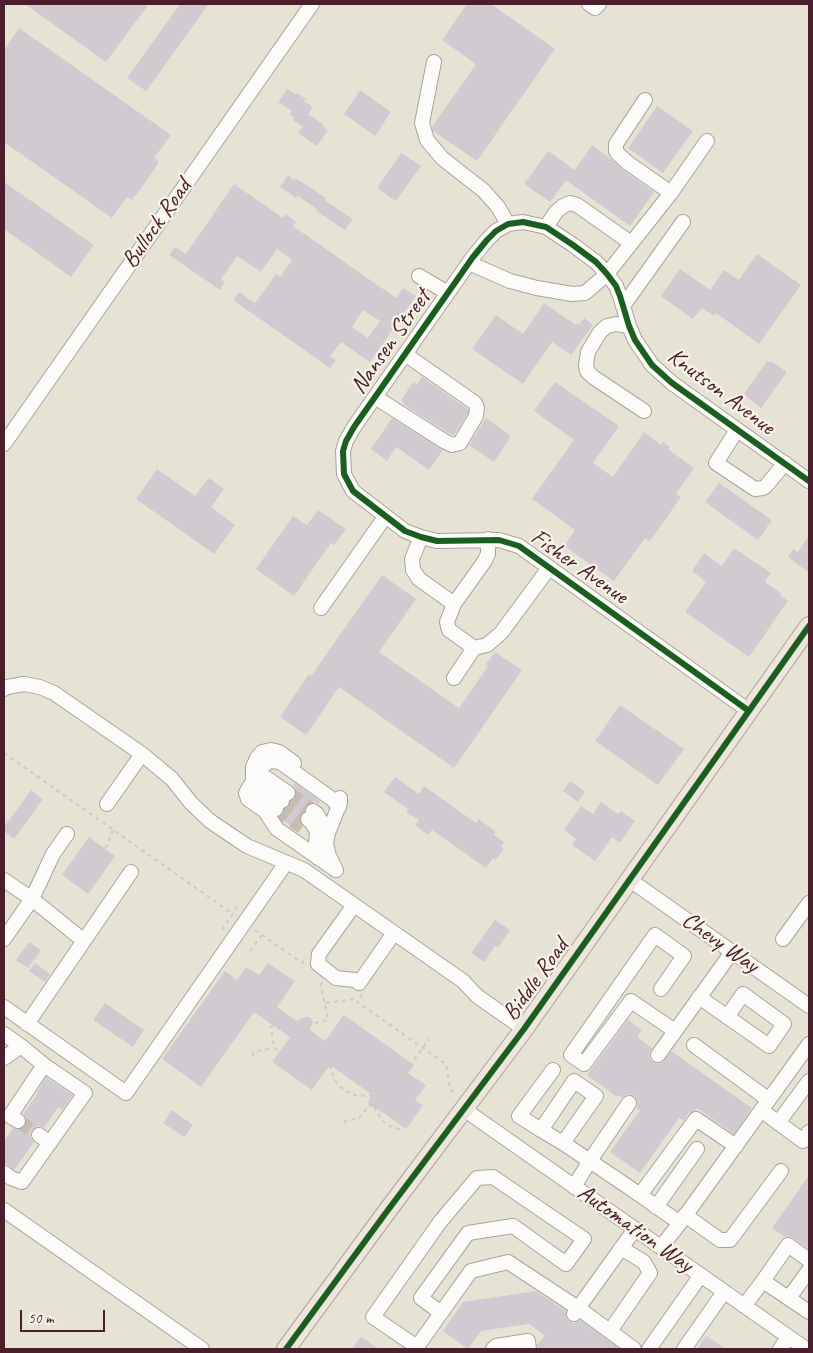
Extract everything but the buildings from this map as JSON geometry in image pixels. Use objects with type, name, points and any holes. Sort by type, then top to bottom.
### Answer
[{"type":"main road","name":"Biddle Road","points":[[286,1349],[379,1221],[465,1110],[524,1029],[807,632]]},
{"type":"street","name":"Bullock Road","points":[[4,444],[312,4]]},
{"type":"street","points":[[589,4],[595,8],[599,4]]},
{"type":"street","points":[[434,62],[422,123],[427,140],[442,158],[484,190],[498,207],[502,227]]},
{"type":"street","points":[[646,100],[616,144],[616,151],[628,163],[671,193]]},
{"type":"street","points":[[469,262],[510,281],[572,294],[585,293],[607,274],[671,193],[706,141]]},
{"type":"street","points":[[546,227],[556,212],[570,203],[577,205],[631,243]]},
{"type":"street","name":"Knutson Avenue","points":[[502,227],[523,222],[546,227],[596,262],[616,286],[629,326],[643,354],[652,365],[672,382],[809,481]]},
{"type":"street","points":[[623,306],[682,222]]},
{"type":"street","name":"Nansen Street","points":[[348,484],[344,474],[343,463],[343,451],[346,441],[469,262],[486,240],[502,227]]},
{"type":"street","points":[[419,276],[448,293]]},
{"type":"street","points":[[629,326],[616,324],[607,326],[600,332],[588,352],[587,371],[644,411]]},
{"type":"street","points":[[375,397],[444,441],[452,445],[460,443],[476,416],[477,408],[475,403],[405,354]]},
{"type":"street","points":[[737,430],[716,463],[755,488],[763,488],[785,463]]},
{"type":"street","name":"Fisher Avenue","points":[[348,484],[360,498],[405,531],[421,537],[437,541],[455,542],[499,540],[519,546],[749,711]]},
{"type":"street","points":[[321,608],[385,516]]},
{"type":"street","points":[[421,537],[412,559],[413,570],[420,579],[454,604]]},
{"type":"street","points":[[474,648],[449,630],[447,622],[454,604],[488,554],[488,539]]},
{"type":"street","points":[[454,678],[474,648],[487,645],[501,633],[549,568]]},
{"type":"street","points":[[4,689],[24,684],[40,687],[54,693],[142,754],[172,779],[191,803],[210,821],[247,846],[304,870],[463,981],[477,996],[524,1029]]},
{"type":"street","points":[[253,779],[265,777],[282,801],[262,799],[255,791],[253,779],[253,767],[262,752],[271,750],[280,752],[336,791],[340,796],[340,803],[326,843],[329,856],[336,870],[317,845],[312,823],[308,819]]},
{"type":"street","points":[[107,804],[142,754]]},
{"type":"street","points":[[253,779],[246,793],[248,799],[265,811],[277,829],[317,845]]},
{"type":"street","points":[[4,939],[32,899],[53,854],[67,834]]},
{"type":"street","points":[[4,1008],[126,1093],[286,863]]},
{"type":"street","points":[[27,1024],[131,872]]},
{"type":"street","points":[[4,880],[32,899],[84,941]]},
{"type":"street","name":"Chevy Way","points":[[630,880],[809,1006]]},
{"type":"street","points":[[783,939],[809,903]]},
{"type":"street","points":[[354,904],[319,954],[318,964],[336,978],[359,986],[394,933]]},
{"type":"street","points":[[661,989],[684,956],[655,935],[571,1055],[584,1064],[631,1001],[675,1031]]},
{"type":"street","points":[[658,1055],[732,952]]},
{"type":"street","points":[[699,997],[727,1017]]},
{"type":"street","points":[[4,1058],[10,1041],[85,1093],[44,1139],[22,1182],[11,1178],[4,1172]]},
{"type":"street","points":[[660,1247],[736,1146],[809,1044]]},
{"type":"street","points":[[694,1045],[765,1105],[778,1123],[803,1141],[809,1132]]},
{"type":"street","points":[[9,1119],[44,1065]]},
{"type":"street","points":[[553,1070],[520,1116],[656,1207],[720,1240],[730,1240],[781,1171]]},
{"type":"street","points":[[541,1130],[574,1081],[596,1096],[563,1143]]},
{"type":"street","points":[[778,1123],[809,1081]]},
{"type":"street","points":[[574,1187],[629,1103]]},
{"type":"street","name":"Automation Way","points":[[465,1110],[806,1349]]},
{"type":"street","points":[[640,1195],[696,1118],[736,1146]]},
{"type":"street","points":[[656,1207],[697,1149]]},
{"type":"street","points":[[441,1313],[421,1298],[468,1233],[513,1226],[566,1264],[584,1239],[493,1176],[477,1178],[440,1222],[373,1317],[419,1348],[471,1271],[508,1262],[576,1311],[610,1331],[634,1349]]},
{"type":"street","points":[[4,1210],[202,1349]]},
{"type":"street","points":[[576,1311],[635,1229]]},
{"type":"street","points":[[744,1306],[788,1245],[809,1260]]},
{"type":"street","points":[[610,1331],[650,1273],[644,1262],[621,1248]]},
{"type":"street","points":[[789,1298],[809,1270]]},
{"type":"street","points":[[648,1349],[700,1276]]},
{"type":"street","points":[[763,1281],[809,1312]]},
{"type":"street","points":[[684,1349],[724,1292]]},
{"type":"street","points":[[780,1349],[789,1337]]},
{"type":"street","points":[[492,1349],[496,1346],[528,1341],[528,1349]]},
{"type":"path","points":[[4,753],[233,914]]},
{"type":"path","points":[[105,848],[113,830]]},
{"type":"path","points":[[254,929],[302,963],[306,956],[308,956]]},
{"type":"path","points":[[250,951],[262,934]]},
{"type":"path","points":[[315,1022],[328,1020],[321,986],[324,978]]},
{"type":"path","points":[[357,1002],[359,986]]},
{"type":"path","points":[[325,1004],[353,999],[446,1064],[450,1089],[454,1092]]},
{"type":"path","points":[[273,1025],[274,1048]]},
{"type":"path","points":[[405,1073],[429,1039]]},
{"type":"path","points":[[252,1056],[254,1052],[274,1048],[280,1052]]},
{"type":"path","points":[[330,1065],[330,1071],[336,1082],[346,1091],[357,1096],[372,1095]]},
{"type":"path","points":[[387,1096],[375,1109],[382,1120],[389,1126],[399,1129],[402,1126]]},
{"type":"path","points":[[344,1123],[358,1118],[369,1105]]},
{"type":"tunnel","points":[[288,793],[313,811]]},
{"type":"tunnel","points":[[282,801],[308,819]]},
{"type":"tunnel","points":[[276,809],[302,827]]},
{"type":"tunnel","points":[[18,1121],[39,1135]]},
{"type":"cycle path","points":[[749,711],[519,546],[499,540],[437,541],[405,531],[353,491],[344,474],[343,451],[354,427],[473,257],[496,231],[508,224],[523,222],[546,227],[596,262],[607,274],[616,286],[635,340],[652,365],[672,383],[809,481]]},
{"type":"cycle path","points":[[286,1349],[524,1029],[809,626]]}]
